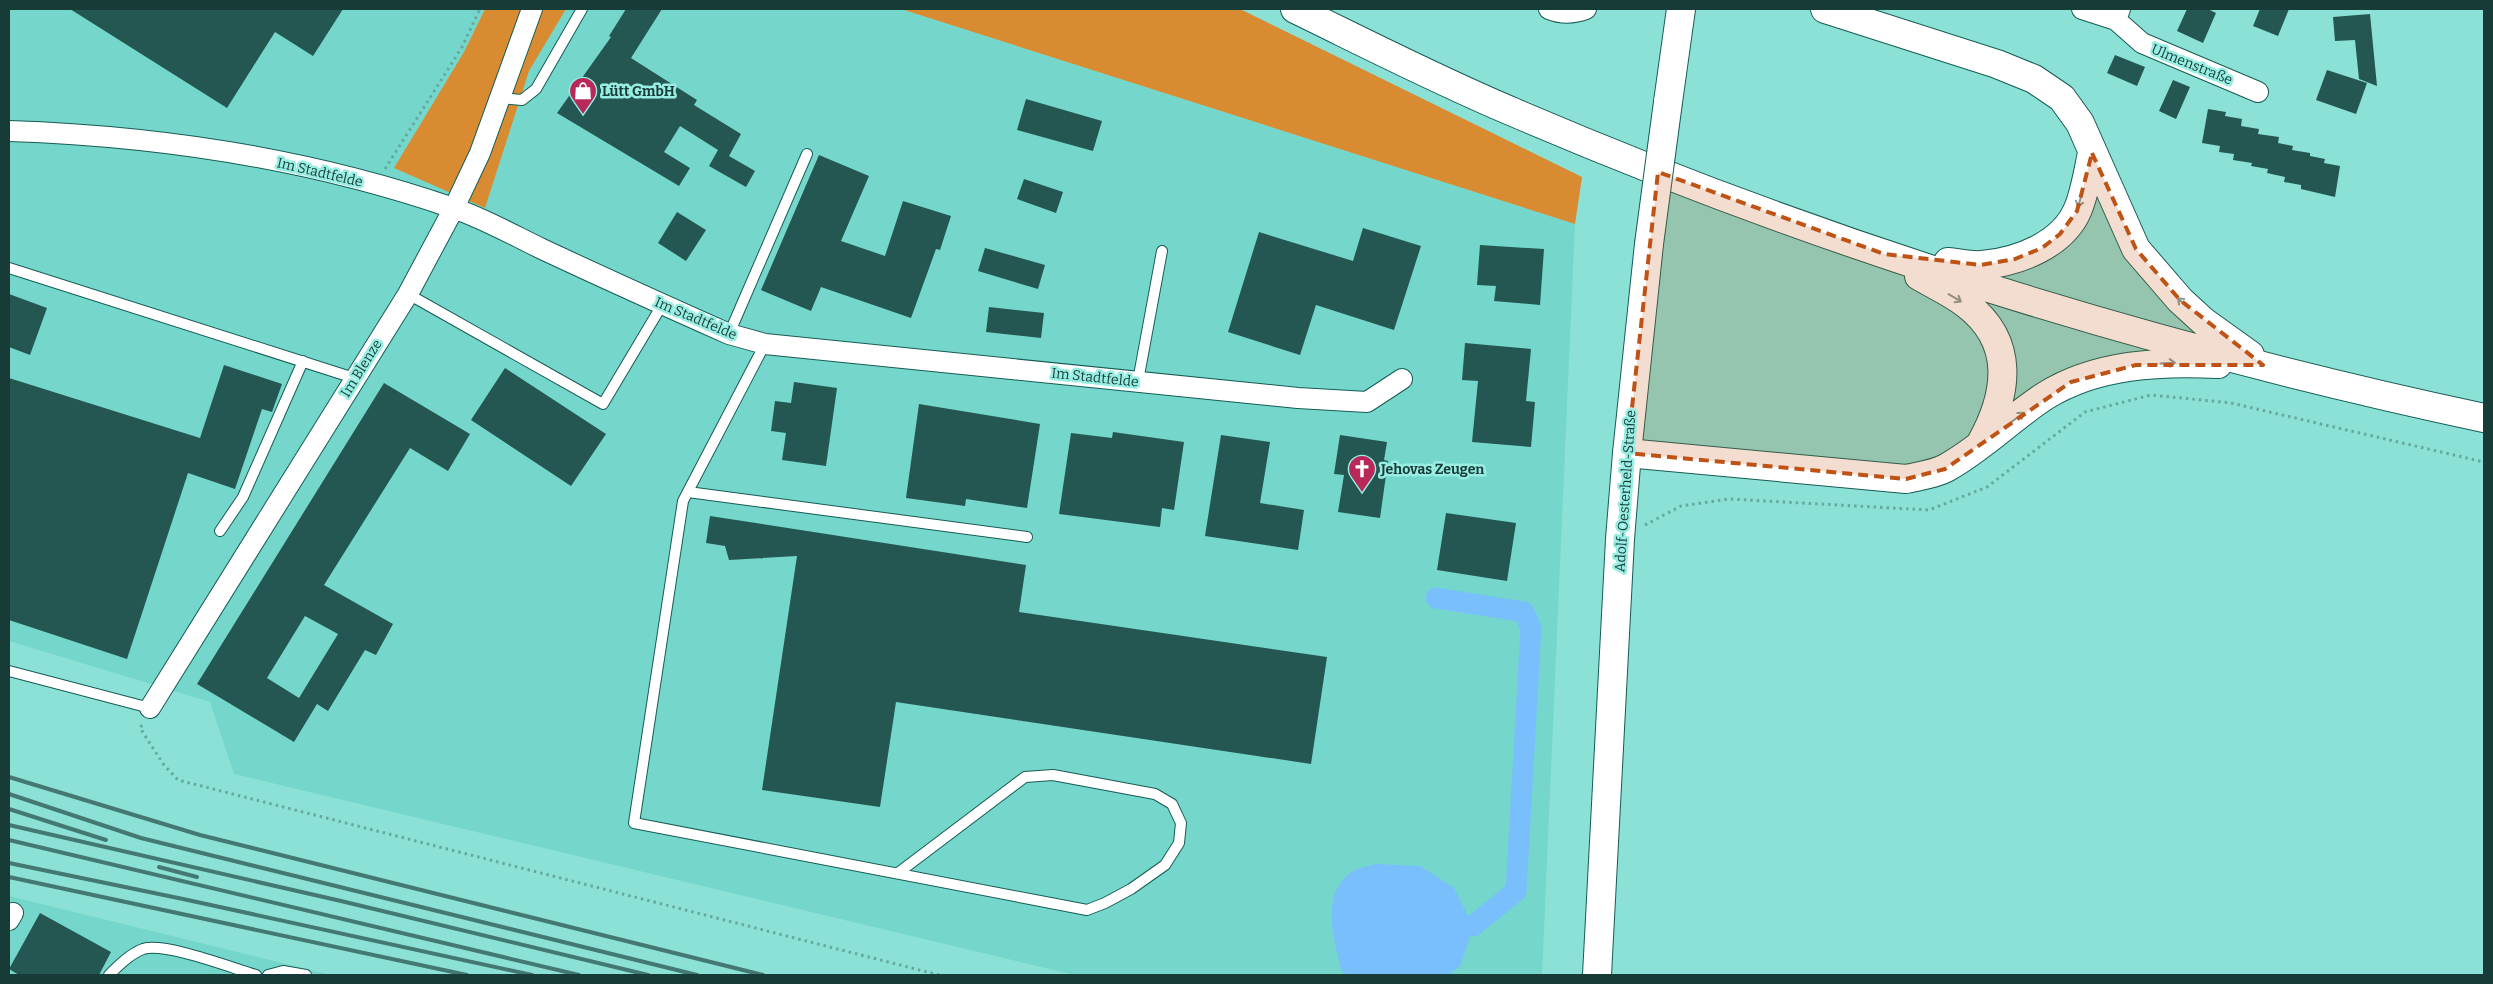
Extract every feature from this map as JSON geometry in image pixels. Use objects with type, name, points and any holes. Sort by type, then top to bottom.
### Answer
[{"type":"main road","points":[[1295,9],[1427,74],[1521,116],[1712,192],[1884,254],[2102,321],[2263,365],[2484,418]]},
{"type":"main road","name":"Adolf-Oesterheld-Straße","points":[[1597,975],[1620,539],[1627,452],[1649,244],[1681,9]]},
{"type":"main road","points":[[1825,9],[1997,64],[2034,79],[2062,98],[2080,123],[2136,248],[2180,300],[2204,322],[2263,365]]},
{"type":"main road","points":[[1884,254],[1981,265],[2015,259],[2042,248],[2060,234],[2077,210],[2092,153]]},
{"type":"main road","points":[[1884,254],[1966,304],[1988,327],[1998,348],[2004,370],[2000,399],[1979,446]]},
{"type":"main road","points":[[1627,452],[1906,479],[1945,469],[2044,397],[2070,382],[2136,365],[2187,362],[2263,365]]},
{"type":"street","name":"Im Blenze","points":[[150,708],[408,294],[454,208],[480,153],[532,9]]},
{"type":"street","points":[[1549,9],[1559,13],[1578,12],[1586,9]]},
{"type":"street","points":[[2082,9],[2118,14]]},
{"type":"street","name":"Ulmenstraße","points":[[2118,14],[2142,44],[2258,92]]},
{"type":"street","name":"Im Stadtfelde","points":[[9,131],[124,139],[207,148],[375,184],[454,208],[662,305],[729,334],[766,344],[1298,398],[1367,402],[1402,379]]},
{"type":"lane","points":[[501,98],[522,100],[536,89],[582,9]]},
{"type":"lane","points":[[729,334],[807,154]]},
{"type":"lane","points":[[1138,381],[1162,251]]},
{"type":"lane","points":[[9,268],[354,378]]},
{"type":"lane","points":[[408,294],[603,404],[662,305]]},
{"type":"lane","points":[[766,344],[683,501],[634,823],[898,874],[1087,910],[1131,889],[1165,864],[1180,843],[1181,823],[1172,804],[1155,794],[1053,775],[1025,777],[898,874]]},
{"type":"lane","points":[[220,531],[243,496],[303,361]]},
{"type":"lane","points":[[688,492],[1027,537]]},
{"type":"lane","points":[[9,671],[150,708]]},
{"type":"lane","points":[[110,975],[123,961],[144,949],[172,951],[256,975]]},
{"type":"lane","points":[[268,975],[284,971],[306,975]]},
{"type":"path","points":[[375,184],[462,47],[480,9]]},
{"type":"path","points":[[1620,539],[1680,506],[1729,499],[1929,510],[1987,487],[2085,412],[2151,395],[2231,403],[2484,462]]},
{"type":"path","points":[[150,708],[140,728],[164,765],[178,780],[939,975]]},
{"type":"highlighted area","points":[[2092,153],[2136,249],[2180,300],[2263,365],[2136,365],[2071,382],[1945,469],[1906,479],[1627,453],[1658,172],[1884,254],[1981,265],[2015,259],[2042,248],[2060,234],[2077,211]]},
{"type":"shaded area","points":[[9,9],[485,9],[464,52],[485,207],[529,71],[566,9],[901,9],[1575,224],[1542,975],[1074,975],[234,774],[210,702],[9,641]]},
{"type":"shaded area","points":[[485,9],[566,9],[529,71],[485,208],[394,168],[464,52]]},
{"type":"shaded area","points":[[901,9],[1240,9],[1582,177],[1575,224]]},
{"type":"shaded area","points":[[9,896],[331,975],[9,975]]},
{"type":"water","points":[[1376,864],[1420,866],[1454,888],[1473,926],[1461,965],[1449,975],[1346,975],[1341,970],[1333,932],[1332,906],[1335,894],[1341,883],[1350,873],[1359,868]]},
{"type":"building","points":[[70,9],[343,9],[313,56],[275,32],[227,108]]},
{"type":"building","points":[[626,9],[662,9],[631,58],[697,100],[694,105],[741,134],[729,156],[755,171],[746,187],[709,166],[718,150],[680,126],[664,152],[690,168],[679,186],[557,113],[611,37],[609,36]]},
{"type":"building","points":[[2187,9],[2208,9],[2216,13],[2203,43],[2177,31]]},
{"type":"building","points":[[2260,9],[2289,9],[2278,36],[2253,26]]},
{"type":"building","points":[[2370,14],[2377,86],[2359,79],[2355,40],[2335,41],[2333,17]]},
{"type":"building","points":[[2115,55],[2145,67],[2137,86],[2107,73]]},
{"type":"building","points":[[2327,70],[2367,83],[2356,114],[2316,100]]},
{"type":"building","points":[[2173,80],[2190,87],[2176,119],[2159,111]]},
{"type":"building","points":[[1026,99],[1102,121],[1093,151],[1017,130]]},
{"type":"building","points":[[2208,109],[2226,112],[2225,116],[2242,119],[2241,126],[2259,129],[2258,134],[2279,137],[2278,143],[2293,146],[2292,150],[2310,153],[2310,156],[2325,159],[2324,163],[2340,166],[2335,197],[2301,189],[2301,185],[2284,182],[2285,177],[2267,173],[2268,169],[2251,166],[2252,163],[2233,160],[2234,154],[2219,152],[2220,146],[2202,143]]},
{"type":"building","points":[[819,155],[869,176],[841,241],[885,256],[903,201],[951,216],[940,250],[936,249],[911,318],[821,287],[811,311],[761,290]]},
{"type":"building","points":[[1024,179],[1063,192],[1056,213],[1017,199]]},
{"type":"building","points":[[677,212],[706,230],[686,261],[658,243]]},
{"type":"building","points":[[1363,228],[1421,246],[1394,330],[1316,305],[1300,355],[1228,332],[1259,232],[1353,261]]},
{"type":"building","points":[[1480,245],[1544,249],[1540,305],[1494,301],[1496,286],[1477,285]]},
{"type":"building","points":[[985,248],[1045,265],[1038,289],[978,271]]},
{"type":"building","points":[[9,294],[47,308],[30,355],[9,347]]},
{"type":"building","points":[[989,307],[1044,313],[1041,338],[986,332]]},
{"type":"building","points":[[1465,343],[1531,349],[1526,401],[1535,402],[1531,447],[1472,442],[1478,381],[1462,380]]},
{"type":"building","points":[[224,365],[282,384],[272,412],[262,409],[235,489],[188,473],[127,659],[9,620],[9,378],[200,438]]},
{"type":"building","points":[[505,368],[606,434],[571,486],[471,420]]},
{"type":"building","points":[[794,382],[837,388],[826,466],[782,460],[786,433],[771,431],[775,401],[791,403]]},
{"type":"building","points":[[384,383],[470,434],[448,471],[410,448],[324,585],[393,624],[376,655],[365,650],[328,711],[317,704],[294,742],[197,684]],"holes":[[[305,616],[338,634],[299,698],[267,678]]]},
{"type":"building","points":[[919,404],[1040,424],[1027,508],[966,499],[965,506],[906,498]]},
{"type":"building","points":[[1113,432],[1184,442],[1174,510],[1162,508],[1160,527],[1059,514],[1071,433],[1112,438]]},
{"type":"building","points":[[1221,435],[1270,442],[1260,503],[1304,510],[1298,550],[1205,536]]},
{"type":"building","name":"Jehovas Zeugen","points":[[1340,435],[1387,442],[1384,460],[1388,461],[1380,518],[1338,512],[1344,475],[1334,474]]},
{"type":"building","points":[[1446,513],[1516,523],[1507,581],[1437,570]]},
{"type":"building","points":[[710,516],[1026,565],[1019,612],[1327,657],[1311,764],[896,702],[880,807],[762,790],[797,556],[729,560],[725,546],[706,543]]},
{"type":"building","points":[[40,913],[111,952],[99,975],[19,975],[9,969]]},
{"type":"waterway","points":[[1436,598],[1524,612],[1531,628],[1516,891],[1473,926]]},
{"type":"railway","points":[[9,777],[200,835],[763,975]]},
{"type":"railway","points":[[9,794],[141,838],[697,975]]},
{"type":"railway","points":[[9,809],[106,840]]},
{"type":"railway","points":[[9,825],[341,901],[648,975]]},
{"type":"railway","points":[[9,840],[579,975]]},
{"type":"railway","points":[[9,863],[532,975]]},
{"type":"railway","points":[[159,867],[197,877]]},
{"type":"railway","points":[[9,877],[467,975]]},
{"type":"place","name":"Lütt GmbH","points":[[583,115]]},
{"type":"place","name":"Jehovas Zeugen","points":[[1362,493]]}]
